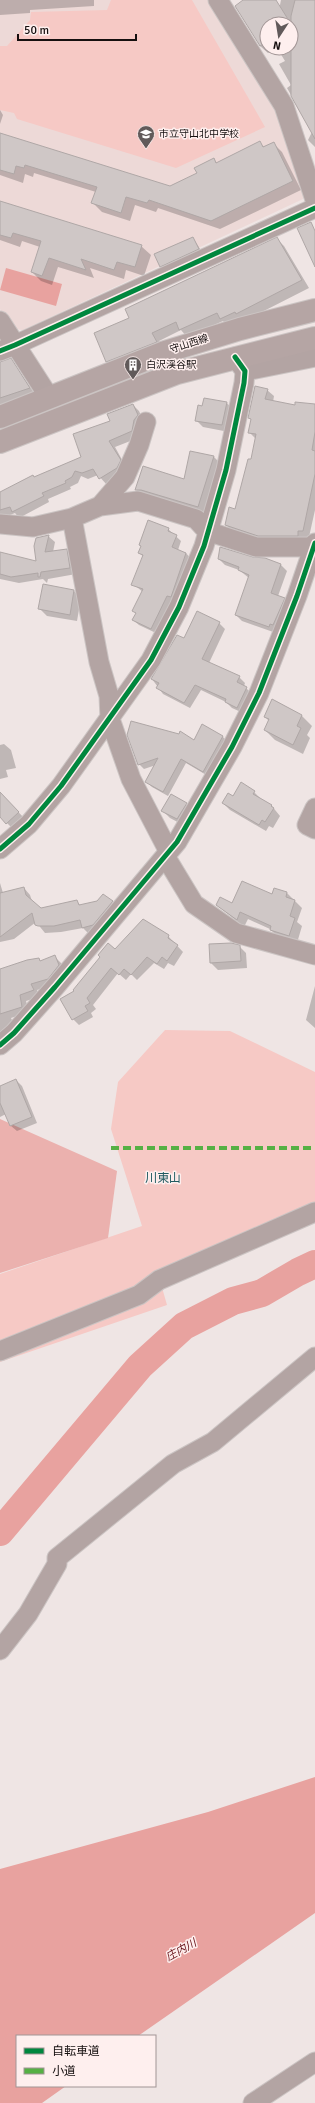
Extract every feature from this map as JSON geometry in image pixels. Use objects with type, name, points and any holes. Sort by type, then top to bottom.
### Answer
[{"type":"main road","name":"守山西線","points":[[0,417],[187,345],[315,310]]},
{"type":"main road","points":[[0,442],[177,373],[240,364],[315,338]]},
{"type":"street","points":[[218,0],[284,106],[315,200]]},
{"type":"street","points":[[8,348],[315,208]]},
{"type":"street","points":[[0,321],[8,348],[49,397]]},
{"type":"street","points":[[0,849],[29,824],[56,792],[110,720],[151,660],[179,607],[204,546],[207,531],[226,470],[244,384],[240,364],[315,357]]},
{"type":"street","points":[[100,506],[125,477],[139,445],[146,422]]},
{"type":"street","points":[[0,524],[33,527],[72,518],[100,506],[138,502],[196,519],[207,531],[256,547],[315,546],[259,693],[206,794],[167,854],[55,988],[14,1033],[0,1045]]},
{"type":"street","points":[[72,518],[99,662],[109,696],[110,720],[131,779],[167,854],[194,904],[236,933],[315,955]]},
{"type":"street","points":[[315,808],[307,825],[315,829]]},
{"type":"street","points":[[0,1351],[139,1295],[159,1280],[315,1212]]},
{"type":"street","points":[[0,1650],[28,1614],[57,1564],[57,1558],[173,1464],[213,1442],[315,1357]]},
{"type":"street","points":[[254,2102],[315,2062]]},
{"type":"shaded area","name":"市立守山北中学校","points":[[0,0],[210,0],[279,110],[306,188],[303,199],[23,330],[13,329],[0,309]]},
{"type":"shaded area","points":[[111,0],[192,0],[265,127],[176,168],[17,119],[14,113],[0,110],[0,46],[7,46],[30,20],[31,12],[107,10]]},
{"type":"shaded area","points":[[165,1030],[230,1031],[315,1072],[315,1220],[161,1284],[167,1305],[0,1362],[0,1274],[142,1226],[111,1129],[118,1082]]},
{"type":"shaded area","points":[[0,1119],[117,1171],[108,1238],[0,1273]]},
{"type":"water","points":[[6,268],[62,284],[56,306],[0,290]]},
{"type":"water","name":"庄内川","points":[[315,1777],[315,1913],[139,2035],[16,2035],[16,2087],[65,2087],[42,2103],[0,2103],[0,1869],[208,1812]]},
{"type":"building","points":[[243,0],[276,0],[286,16],[259,16],[259,44],[235,6]]},
{"type":"building","points":[[295,0],[315,0],[315,139],[291,96],[291,56],[299,56],[299,16],[291,16]]},
{"type":"building","points":[[0,133],[170,186],[197,173],[194,168],[214,158],[216,163],[260,141],[263,147],[274,142],[293,181],[211,221],[149,200],[147,203],[126,197],[121,213],[91,203],[97,187],[25,165],[24,168],[16,166],[14,174],[0,170]]},
{"type":"building","points":[[0,201],[142,245],[135,267],[117,262],[114,270],[81,259],[86,270],[49,258],[42,276],[31,272],[41,241],[13,233],[11,238],[0,235]]},
{"type":"building","points":[[311,222],[315,231],[315,267],[297,228]]},
{"type":"building","points":[[193,237],[199,249],[160,267],[154,254]]},
{"type":"building","points":[[277,237],[302,280],[236,314],[235,312],[220,319],[217,313],[179,330],[176,322],[152,333],[157,342],[106,362],[94,333],[129,318],[125,309]]},
{"type":"building","points":[[11,358],[30,388],[0,398],[0,362]]},
{"type":"building","points":[[255,386],[268,389],[265,399],[295,405],[295,402],[315,404],[315,432],[312,450],[315,451],[315,474],[303,531],[298,531],[298,536],[258,536],[225,525],[229,507],[235,509],[248,459],[251,459],[256,434],[248,433],[251,419],[248,418]]},
{"type":"building","points":[[204,398],[227,402],[222,425],[195,421],[198,405],[202,406]]},
{"type":"building","points":[[133,404],[138,415],[134,420],[132,431],[109,441],[121,460],[117,468],[99,479],[93,469],[82,473],[75,471],[72,477],[65,481],[66,483],[42,493],[44,496],[12,512],[10,507],[0,510],[0,492],[33,475],[34,477],[81,457],[73,434],[110,421],[107,414]]},
{"type":"building","points":[[190,451],[214,456],[198,507],[141,490],[135,490],[143,466],[184,479]]},
{"type":"building","points":[[148,520],[169,528],[168,531],[177,535],[172,547],[186,553],[171,597],[167,596],[151,629],[132,620],[136,613],[132,611],[143,589],[131,585],[143,555],[138,553],[141,546],[139,545]]},
{"type":"building","points":[[49,535],[45,552],[67,549],[70,568],[41,572],[40,577],[38,577],[38,573],[11,577],[0,574],[0,552],[36,561],[34,546],[36,538]]},
{"type":"building","points":[[220,547],[253,557],[265,558],[281,564],[271,593],[285,598],[273,625],[270,624],[269,627],[235,615],[249,575],[238,570],[239,567],[218,559]]},
{"type":"building","points":[[43,584],[74,590],[70,615],[38,609]]},
{"type":"building","points":[[197,611],[220,622],[202,659],[240,676],[237,682],[247,687],[237,708],[225,702],[226,699],[195,685],[184,703],[156,688],[159,683],[151,679],[177,635],[184,638]]},
{"type":"building","points":[[272,699],[302,715],[297,726],[301,728],[293,745],[264,730],[269,719],[264,717]]},
{"type":"building","points":[[131,721],[179,734],[180,731],[194,740],[202,724],[223,736],[203,772],[181,759],[163,792],[145,782],[158,758],[138,765],[127,735]]},
{"type":"building","points":[[241,782],[255,791],[253,794],[272,805],[271,806],[274,808],[265,822],[262,820],[259,825],[222,803],[228,793],[233,796]]},
{"type":"building","points":[[0,792],[19,812],[6,824],[0,817]]},
{"type":"building","points":[[171,794],[187,803],[177,819],[161,811]]},
{"type":"building","points":[[242,881],[272,894],[274,888],[287,892],[286,897],[295,900],[290,916],[295,918],[289,936],[270,930],[271,926],[240,912],[237,920],[216,905],[220,897],[232,903]]},
{"type":"building","points":[[24,887],[26,895],[41,908],[77,900],[79,905],[97,901],[103,894],[113,901],[93,925],[82,928],[80,920],[54,926],[38,926],[35,925],[32,913],[0,937],[0,893]]},
{"type":"building","points":[[143,919],[169,935],[168,938],[178,945],[167,961],[162,957],[157,964],[147,957],[131,975],[124,969],[119,975],[111,968],[87,998],[90,1003],[85,1006],[88,1011],[72,1020],[60,999],[74,991],[73,990],[100,957],[98,955],[108,943],[115,949]]},
{"type":"building","points":[[231,943],[240,945],[241,961],[210,963],[209,944]]},
{"type":"building","points":[[55,955],[59,965],[48,979],[31,984],[34,990],[20,995],[22,1007],[0,1014],[0,969],[27,960],[39,958],[40,961]]},
{"type":"building","points":[[16,1079],[32,1117],[10,1126],[0,1103],[0,1086]]},
{"type":"waterway","points":[[0,1532],[140,1366],[184,1326],[233,1301],[262,1293],[315,1264]]},
{"type":"marked path","points":[[111,1148],[315,1148]]},
{"type":"cycle path","points":[[0,351],[315,208]]},
{"type":"cycle path","points":[[0,849],[29,824],[61,786],[151,660],[179,607],[204,546],[226,470],[244,383],[245,371],[235,357]]},
{"type":"cycle path","points":[[0,1045],[14,1033],[55,987],[177,842],[232,747],[259,693],[297,596],[315,543]]},
{"type":"place","name":"市立守山北中学校","points":[[146,149]]},
{"type":"place","name":"白沢渓谷駅","points":[[133,380]]},
{"type":"district","name":"川東山","points":[[163,1178]]}]
